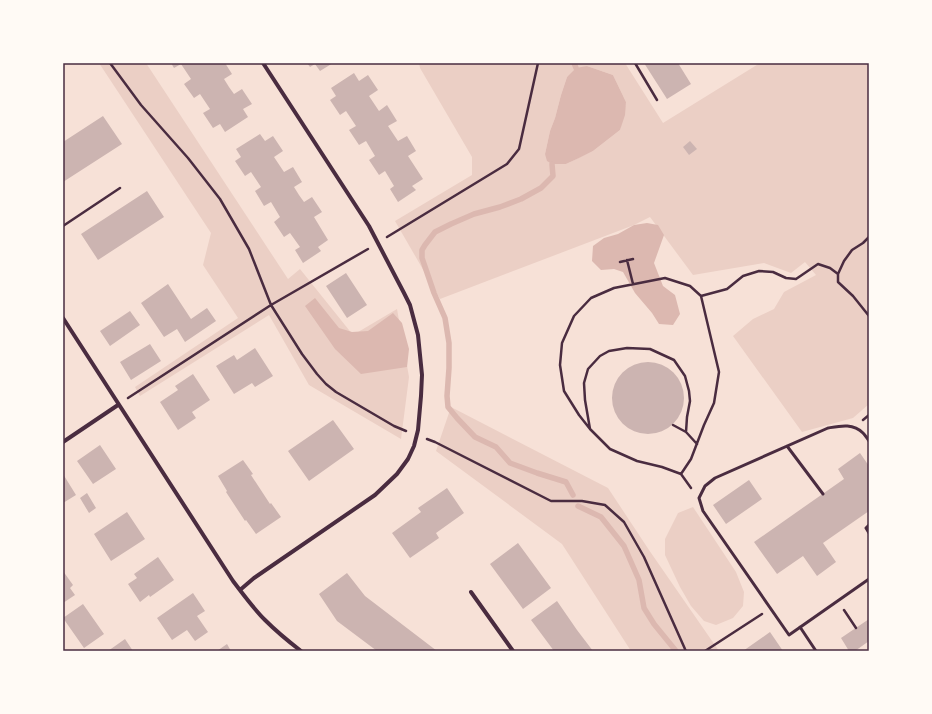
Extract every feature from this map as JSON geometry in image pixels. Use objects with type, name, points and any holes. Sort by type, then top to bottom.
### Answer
[{"type":"street","points":[[240,590],[254,578],[375,495],[397,474],[408,459],[414,446],[417,436],[422,396],[418,335],[410,305],[369,226],[263,63]]},
{"type":"street","points":[[63,318],[232,581],[266,621],[281,636],[301,651]]},
{"type":"street","points":[[63,442],[118,404]]},
{"type":"street","points":[[471,592],[513,651]]},
{"type":"lane","points":[[869,441],[863,432],[855,428],[845,425],[828,428],[715,478],[705,486],[699,498],[703,511],[789,635],[869,579]]},
{"type":"lane","points":[[788,446],[823,494]]},
{"type":"lane","points":[[869,525],[866,528],[869,533]]},
{"type":"lane","points":[[800,628],[816,651]]},
{"type":"path","points":[[110,63],[141,105],[188,158],[220,199],[249,249],[271,304],[302,354],[326,384],[336,392],[394,426],[417,436]]},
{"type":"path","points":[[118,404],[271,304],[378,243],[507,164],[519,148],[538,63]]},
{"type":"path","points":[[635,63],[657,100]]},
{"type":"path","points":[[63,226],[120,188]]},
{"type":"path","points":[[869,237],[852,250],[844,261],[838,274],[838,282],[853,296],[869,316]]},
{"type":"path","points":[[620,262],[634,259]]},
{"type":"path","points":[[627,260],[633,284]]},
{"type":"path","points":[[701,296],[727,288],[743,276],[759,272],[773,272],[786,278],[796,279],[818,264],[830,268],[838,274]]},
{"type":"path","points":[[681,474],[691,459],[714,403],[719,372],[701,296],[690,286],[665,278],[614,288],[591,298],[574,316],[562,343],[560,365],[564,391],[590,429],[610,449],[637,461],[662,467],[681,474],[699,498]]},
{"type":"path","points":[[590,429],[584,384],[588,370],[600,356],[609,351],[627,348],[650,349],[674,360],[685,376],[689,391],[690,401],[686,432]]},
{"type":"path","points":[[673,425],[686,432],[697,444]]},
{"type":"path","points":[[435,442],[551,501],[582,501],[605,505],[624,522],[644,556],[686,651]]},
{"type":"path","points":[[838,601],[856,628]]},
{"type":"path","points":[[705,651],[771,609]]},
{"type":"shaded area","points":[[99,63],[146,63],[288,279],[300,269],[353,335],[397,309],[409,377],[401,439],[309,385],[269,315],[140,396],[135,387],[238,318],[203,265],[211,233]]},
{"type":"shaded area","points":[[419,63],[625,63],[663,123],[760,63],[869,63],[869,404],[853,418],[802,432],[733,336],[753,319],[774,309],[784,292],[816,275],[805,262],[791,273],[764,263],[693,275],[650,217],[634,225],[440,299],[395,221],[472,175],[472,157],[420,68]],"holes":[[[587,66],[613,75],[626,102],[620,130],[593,151],[566,164],[545,154],[550,131],[567,77]]]},
{"type":"shaded area","points":[[587,66],[613,75],[626,102],[625,115],[620,130],[593,151],[579,158],[566,164],[552,164],[547,161],[545,154],[550,131],[567,77],[576,68]]},
{"type":"shaded area","points":[[647,223],[658,225],[664,235],[654,263],[663,286],[675,295],[680,314],[673,325],[659,324],[635,293],[623,272],[614,269],[601,270],[592,261],[593,246],[604,238],[618,234],[634,225]]},
{"type":"shaded area","points":[[315,298],[339,328],[352,332],[368,331],[393,313],[402,323],[409,349],[407,367],[361,374],[335,349],[305,306]]},
{"type":"shaded area","points":[[451,407],[608,488],[719,651],[631,651],[562,544],[436,451]]},
{"type":"shaded area","points":[[693,507],[736,572],[744,592],[743,606],[733,618],[716,625],[704,621],[691,606],[665,555],[665,539],[678,513]]},
{"type":"building","points":[[171,63],[225,63],[232,74],[224,79],[229,87],[234,94],[242,89],[252,104],[243,109],[248,117],[225,132],[220,124],[213,128],[203,113],[210,109],[200,94],[194,98],[184,84],[191,79],[181,64],[174,68]]},
{"type":"building","points":[[307,63],[333,63],[320,71],[315,64],[310,67]]},
{"type":"building","points":[[644,63],[678,63],[691,84],[667,99]]},
{"type":"building","points":[[354,73],[359,81],[368,75],[378,90],[369,96],[379,111],[387,105],[397,121],[388,126],[398,141],[407,136],[416,151],[408,156],[423,179],[412,186],[416,190],[398,202],[390,189],[394,186],[385,171],[379,175],[369,160],[375,156],[366,141],[359,145],[349,130],[356,126],[346,111],[340,115],[330,100],[336,96],[331,88]]},
{"type":"building","points":[[103,116],[122,144],[63,182],[63,142]]},
{"type":"building","points":[[260,134],[265,141],[273,136],[283,151],[274,157],[284,172],[293,167],[302,182],[294,187],[299,195],[304,202],[312,197],[322,212],[314,217],[328,240],[318,247],[321,251],[303,263],[295,250],[300,247],[290,233],[284,237],[274,222],[280,217],[271,202],[264,206],[255,191],[261,187],[251,172],[245,176],[235,161],[241,157],[236,149]]},
{"type":"building","points":[[690,141],[697,149],[689,155],[683,147]]},
{"type":"building","points":[[147,191],[164,217],[98,260],[81,234]]},
{"type":"building","points":[[346,273],[367,305],[347,318],[326,286]]},
{"type":"building","points":[[168,284],[191,319],[207,308],[216,321],[185,342],[177,329],[164,337],[141,303]]},
{"type":"building","points":[[130,311],[140,325],[110,346],[100,331]]},
{"type":"building","points":[[150,344],[161,361],[131,380],[120,362]]},
{"type":"building","points":[[255,348],[273,376],[255,387],[252,383],[234,394],[216,366],[234,355],[237,360]]},
{"type":"building","points":[[648,362],[668,368],[678,378],[684,398],[678,418],[668,428],[648,434],[628,428],[618,418],[612,398],[618,378],[628,368]]},
{"type":"building","points":[[193,374],[210,400],[192,412],[196,418],[178,430],[160,402],[178,390],[175,386]]},
{"type":"building","points":[[333,420],[354,449],[309,481],[288,451]]},
{"type":"building","points":[[100,445],[116,469],[93,484],[77,461]]},
{"type":"building","points":[[860,453],[869,466],[869,511],[823,543],[836,562],[817,576],[803,556],[777,574],[754,542],[844,479],[838,469]]},
{"type":"building","points":[[243,460],[253,474],[251,475],[270,504],[271,503],[281,517],[256,534],[246,520],[245,521],[226,492],[227,491],[218,476]]},
{"type":"building","points":[[63,474],[76,495],[63,503]]},
{"type":"building","points":[[749,480],[762,499],[726,524],[713,505]]},
{"type":"building","points":[[447,488],[464,513],[436,533],[439,538],[410,558],[392,533],[421,512],[418,508]]},
{"type":"building","points":[[87,493],[96,508],[89,513],[80,498]]},
{"type":"building","points":[[127,512],[145,539],[111,561],[94,534]]},
{"type":"building","points":[[518,543],[551,588],[523,609],[490,564]]},
{"type":"building","points":[[158,557],[174,580],[150,597],[149,595],[140,602],[128,584],[137,578],[134,574]]},
{"type":"building","points":[[63,571],[73,585],[70,588],[75,595],[63,603]]},
{"type":"building","points":[[347,573],[365,596],[437,651],[377,651],[337,621],[319,594]]},
{"type":"building","points":[[193,593],[205,611],[197,616],[208,632],[195,641],[187,630],[172,640],[157,618]]},
{"type":"building","points":[[557,601],[593,651],[554,651],[531,620]]},
{"type":"building","points":[[83,604],[104,634],[84,648],[63,618]]},
{"type":"building","points":[[869,619],[869,641],[855,651],[849,651],[841,638]]},
{"type":"building","points":[[770,632],[783,651],[743,651]]},
{"type":"building","points":[[125,639],[133,651],[108,651]]},
{"type":"building","points":[[227,644],[231,651],[217,651]]},
{"type":"waterway","points":[[574,63],[576,68]]},
{"type":"waterway","points":[[552,164],[553,176],[541,188],[521,199],[500,207],[474,214],[435,232],[422,250],[422,258],[434,293],[445,318],[449,343],[448,407],[475,437],[496,447],[510,463],[566,482],[573,495]]},
{"type":"waterway","points":[[578,506],[601,517],[624,546],[639,580],[644,608],[654,624],[676,651]]}]
